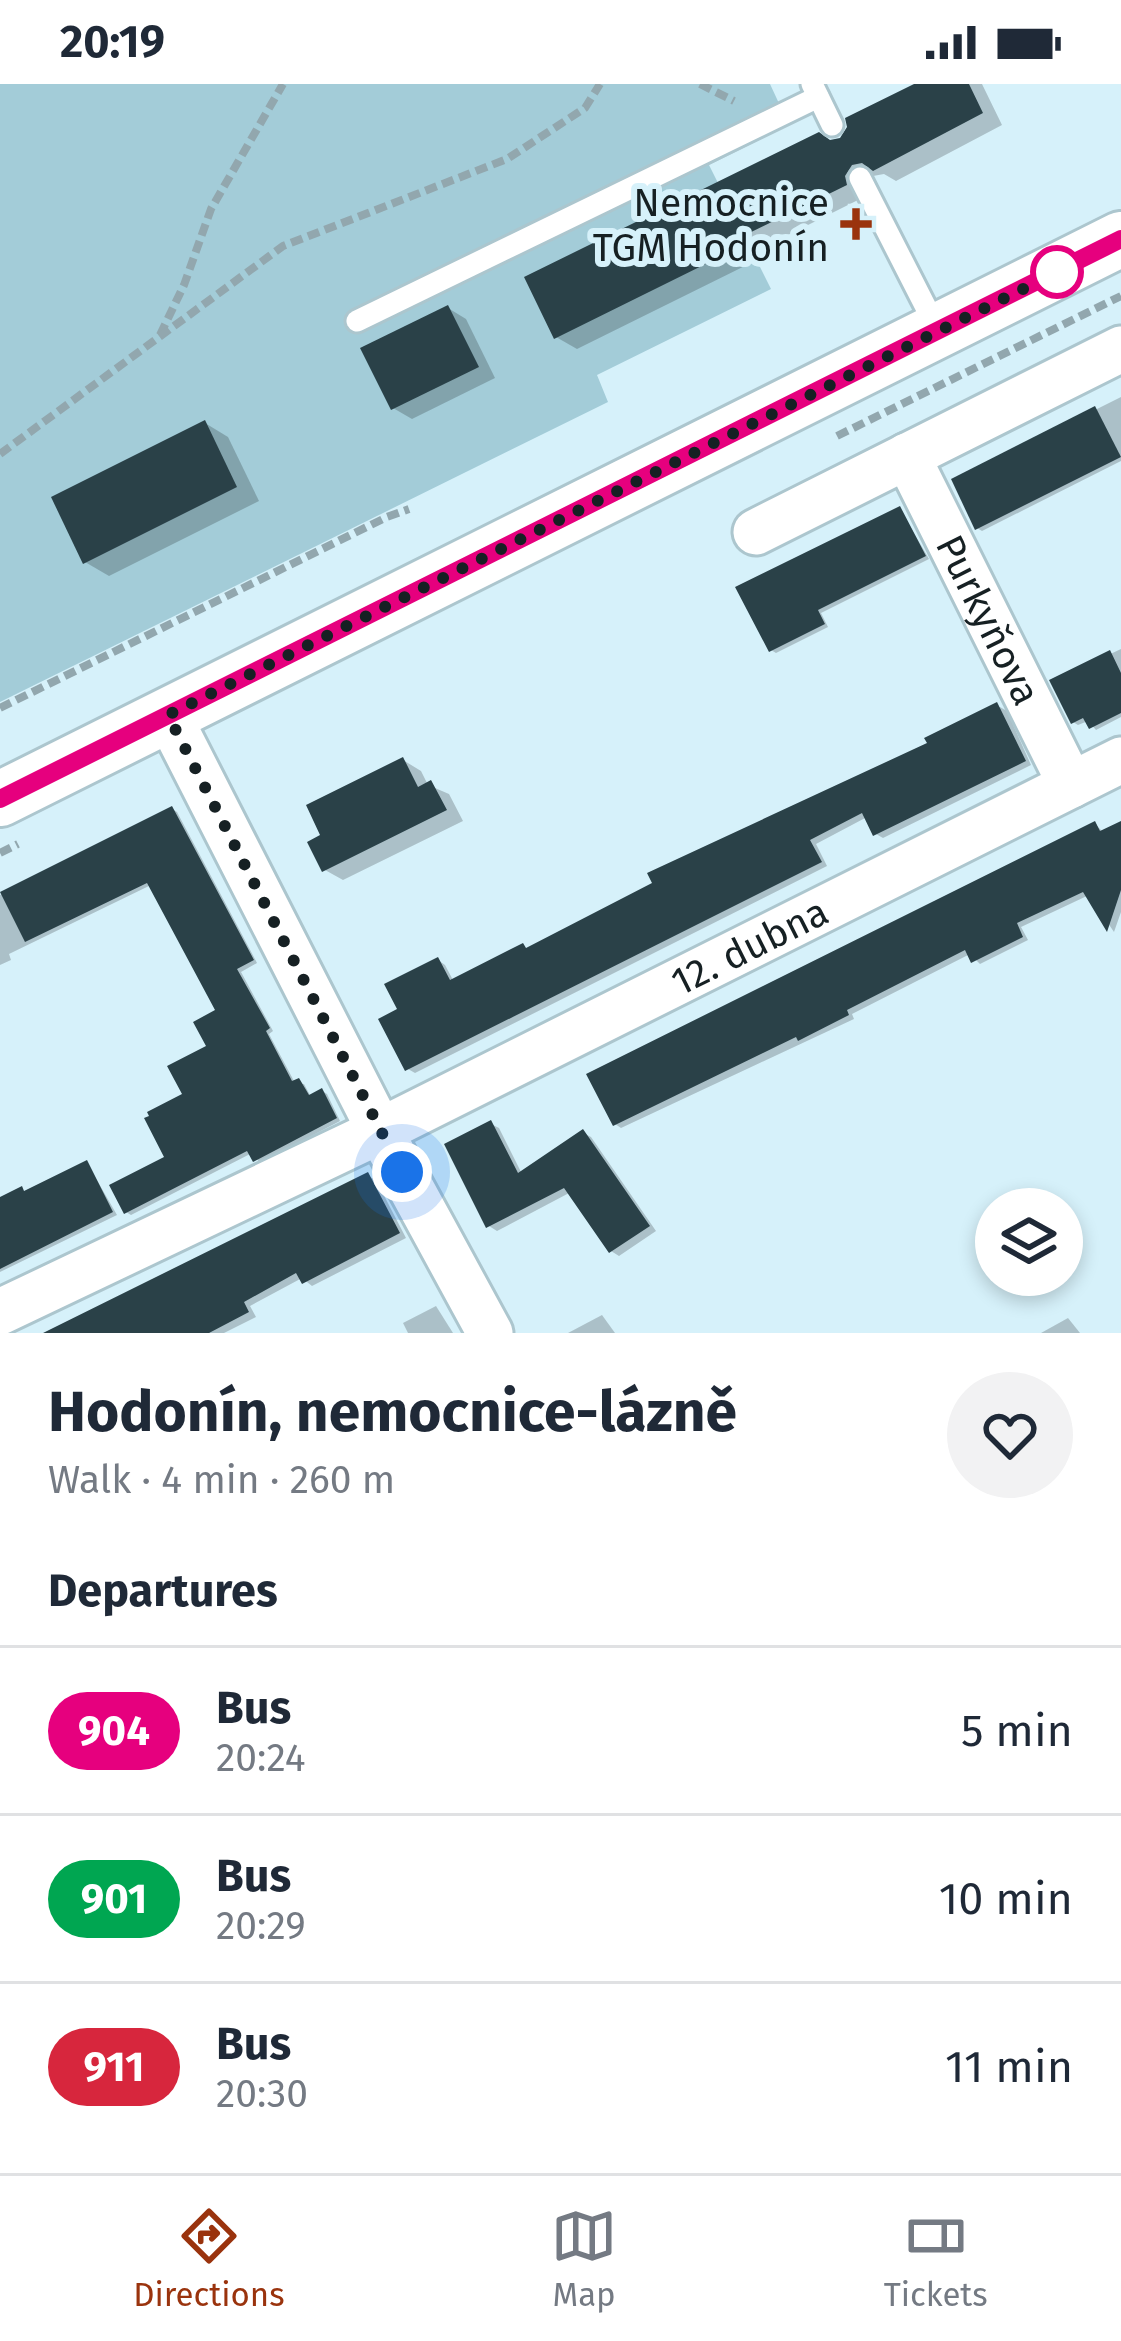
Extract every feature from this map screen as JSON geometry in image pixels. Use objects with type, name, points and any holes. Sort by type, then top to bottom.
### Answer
[{"type":"street","points":[[0,799],[1121,239]]},
{"type":"street","points":[[755,532],[1121,349]]},
{"type":"street","name":"Purkyňova","points":[[907,456],[1071,785]]},
{"type":"street","points":[[168,715],[380,1131],[490,1333]]},
{"type":"street","name":"12. dubna","points":[[0,1312],[380,1131],[1121,760]]},
{"type":"lane","points":[[357,321],[815,91],[832,125]]},
{"type":"lane","points":[[860,178],[938,331]]},
{"type":"path","points":[[158,338],[184,285],[211,208],[283,84]]},
{"type":"path","points":[[0,454],[283,246],[507,159],[585,108],[600,84]]},
{"type":"path","points":[[700,84],[734,101]]},
{"type":"path","points":[[0,708],[409,509]]},
{"type":"shaded area","points":[[0,84],[770,84],[789,125],[709,165],[771,289],[597,375],[608,402],[0,702]]},
{"type":"building","points":[[914,84],[969,84],[983,113],[873,171],[862,163],[852,165],[845,176],[847,185],[741,237],[744,245],[554,339],[524,277],[819,132],[830,140],[840,138],[847,127],[845,118]]},
{"type":"building","points":[[448,305],[479,367],[391,410],[360,348]]},
{"type":"building","points":[[1095,406],[1121,457],[975,530],[951,479]]},
{"type":"building","points":[[205,420],[237,487],[83,564],[51,497]]},
{"type":"building","points":[[900,506],[926,556],[818,610],[825,624],[769,652],[735,587]]},
{"type":"building","points":[[1110,650],[1121,673],[1121,713],[1089,729],[1083,718],[1071,724],[1049,680]]},
{"type":"building","points":[[997,702],[1026,761],[873,836],[862,813],[810,840],[822,862],[405,1071],[378,1019],[397,1009],[384,984],[438,957],[450,980],[523,943],[526,948],[652,883],[647,873],[927,743],[924,738]]},
{"type":"building","points":[[403,757],[418,787],[431,780],[447,810],[322,872],[307,842],[320,835],[306,805]]},
{"type":"building","points":[[172,806],[254,960],[237,969],[270,1028],[266,1031],[292,1081],[299,1078],[309,1095],[322,1088],[337,1118],[253,1162],[247,1151],[124,1214],[109,1185],[164,1157],[144,1118],[182,1094],[167,1066],[206,1046],[193,1022],[215,1010],[147,883],[25,942],[0,892]]},
{"type":"building","points":[[1095,821],[1100,831],[1121,821],[1121,890],[1107,932],[1083,892],[1017,923],[1023,937],[971,963],[965,950],[847,1010],[849,1015],[798,1041],[796,1037],[613,1126],[586,1074]]},
{"type":"building","points":[[491,1120],[518,1173],[583,1129],[650,1226],[609,1253],[564,1188],[486,1228],[444,1144]]},
{"type":"building","points":[[87,1160],[113,1212],[0,1269],[0,1197],[22,1186],[24,1191]]},
{"type":"building","points":[[368,1172],[400,1233],[302,1284],[296,1273],[244,1302],[249,1312],[209,1333],[43,1333]]},
{"type":"bus line","name":"904","points":[[0,799],[1121,239]]},
{"type":"place","name":"Nemocnice TGM Hodonín","points":[[856,224]]},
{"type":"route","points":[[402,1172],[168,715],[1057,272]]}]
